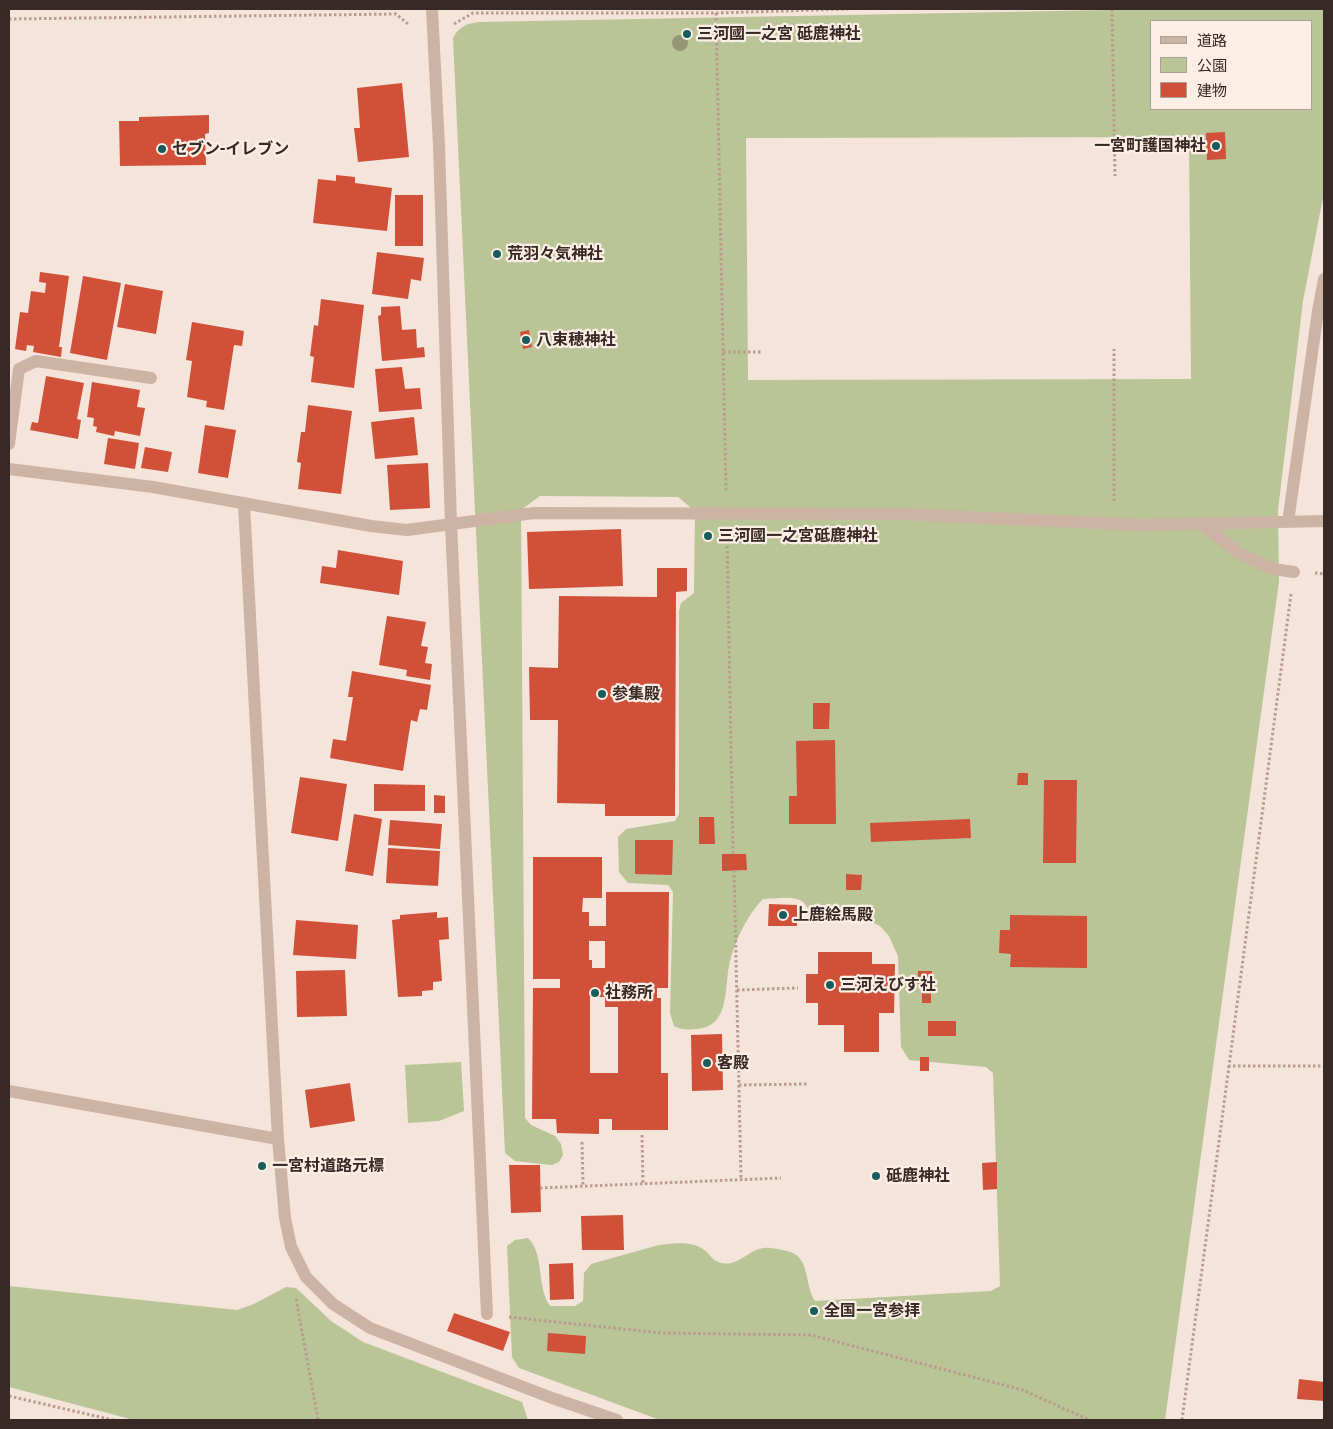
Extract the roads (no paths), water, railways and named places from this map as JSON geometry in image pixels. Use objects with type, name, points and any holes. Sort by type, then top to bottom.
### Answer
[{"type":"street","points":[[432,9],[439,146],[452,524],[487,1314]]},
{"type":"street","points":[[1288,522],[1324,279]]},
{"type":"street","points":[[9,444],[19,369],[36,361],[152,378]]},
{"type":"street","points":[[9,469],[153,487],[371,526],[407,530],[534,513],[902,514],[1203,525],[1324,521]]},
{"type":"street","points":[[244,504],[278,1139],[285,1218],[291,1247],[306,1277],[333,1304],[370,1328],[552,1398],[617,1420]]},
{"type":"street","points":[[1203,525],[1240,554],[1273,569],[1294,572]]},
{"type":"street","points":[[9,1091],[278,1139]]},
{"type":"place","name":"三河國一之宮 砥鹿神社","points":[[687,34]]},
{"type":"place","name":"一宮町護国神社","points":[[1216,146]]},
{"type":"place","name":"セブン-イレブン","points":[[162,149]]},
{"type":"place","name":"荒羽々気神社","points":[[497,254]]},
{"type":"place","name":"八束穂神社","points":[[526,340]]},
{"type":"place","name":"三河國一之宮砥鹿神社","points":[[708,536]]},
{"type":"place","name":"参集殿","points":[[602,694]]},
{"type":"place","name":"上鹿絵馬殿","points":[[783,915]]},
{"type":"place","name":"三河えびす社","points":[[830,985]]},
{"type":"place","name":"社務所","points":[[595,993]]},
{"type":"place","name":"客殿","points":[[707,1063]]},
{"type":"place","name":"一宮村道路元標","points":[[262,1166]]},
{"type":"place","name":"砥鹿神社","points":[[876,1176]]},
{"type":"place","name":"全国一宮参拝","points":[[814,1311]]}]
